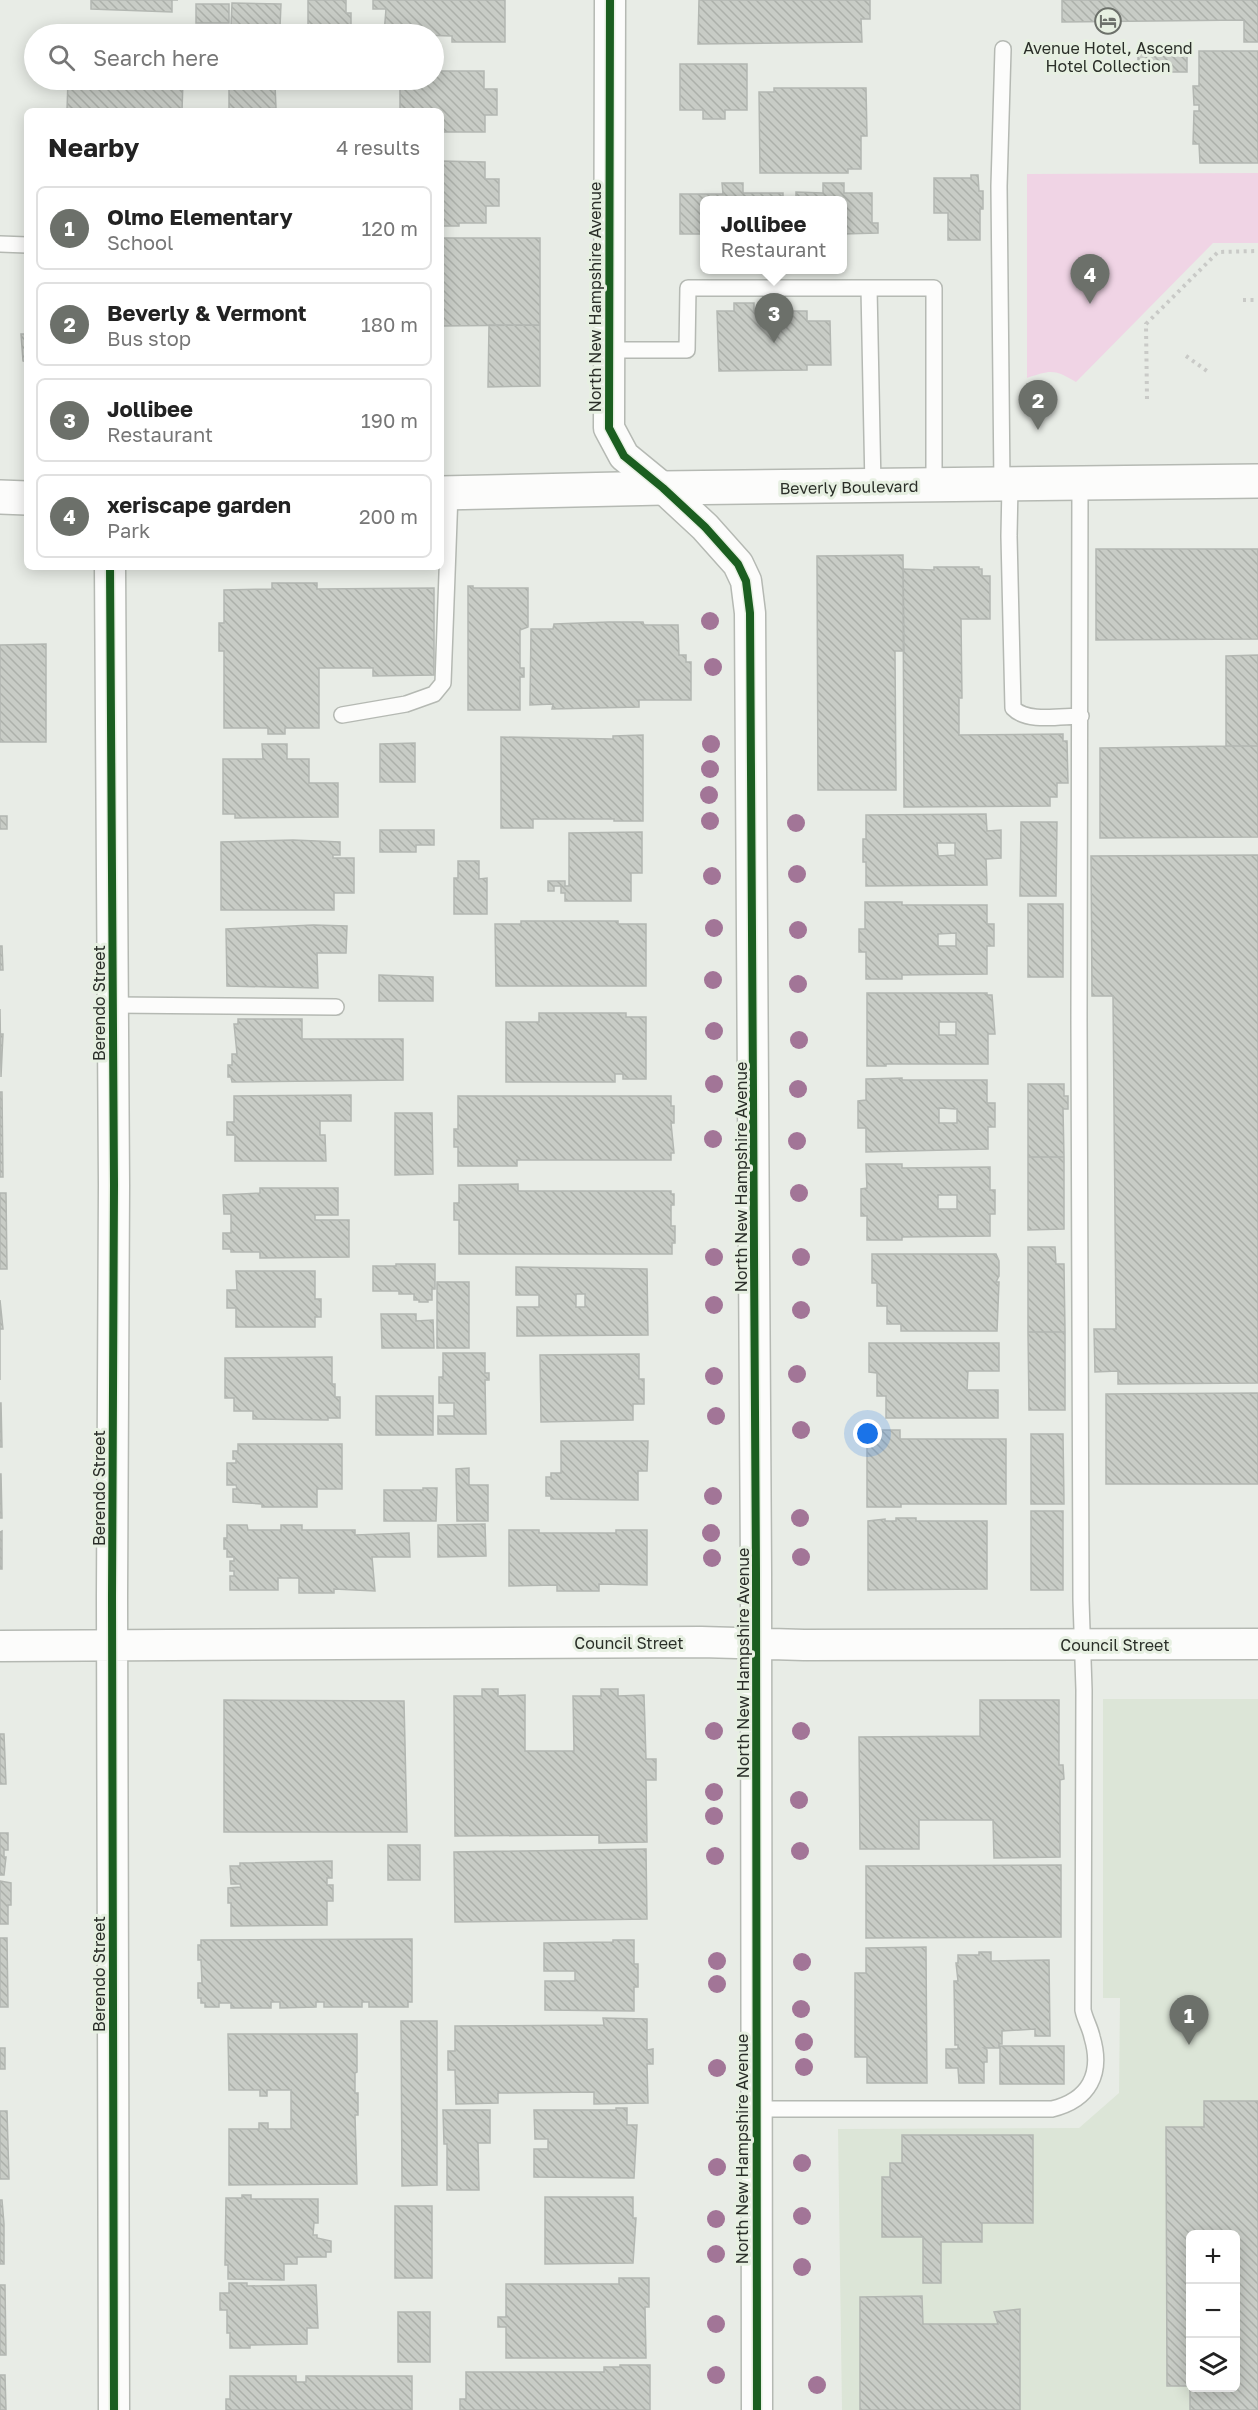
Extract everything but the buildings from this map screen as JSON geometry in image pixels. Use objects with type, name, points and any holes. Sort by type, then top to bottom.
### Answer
[{"type":"main road","name":"Beverly Boulevard","points":[[446,493],[1258,481]]},
{"type":"main road","points":[[0,497],[24,498]]},
{"type":"street","name":"North New Hampshire Avenue","points":[[610,0],[609,428],[624,456],[705,527],[738,564],[746,581],[750,613],[756,1643],[757,2410]]},
{"type":"street","name":"Berendo Street","points":[[110,570],[113,1005],[114,2410]]},
{"type":"street","name":"Council Street","points":[[0,1646],[1258,1644]]},
{"type":"lane","points":[[1003,49],[999,186],[1013,708],[1019,714],[1033,717],[1081,716]]},
{"type":"lane","points":[[0,244],[24,244]]},
{"type":"lane","points":[[608,350],[687,350],[688,288],[934,288],[934,485]]},
{"type":"lane","points":[[869,288],[873,487]]},
{"type":"lane","points":[[756,2109],[1052,2109],[1070,2104],[1083,2094],[1093,2081],[1096,2061],[1092,2036],[1084,2019],[1083,2010],[1079,1020],[1080,484]]},
{"type":"lane","points":[[342,715],[406,705],[434,694],[443,683],[446,656],[446,493]]},
{"type":"lane","points":[[113,1005],[336,1007]]},
{"type":"path","points":[[1147,399],[1146,324],[1218,252],[1258,251]]},
{"type":"path","points":[[1243,300],[1258,300]]},
{"type":"path","points":[[1186,356],[1207,371]]},
{"type":"shaded area","points":[[1258,173],[1258,243],[1213,243],[1076,382],[1052,372],[1027,378],[1027,174]]},
{"type":"shaded area","points":[[1103,1699],[1258,1699],[1258,2410],[842,2410],[838,2129],[1079,2128],[1119,2093],[1120,1998],[1103,1998]]},
{"type":"cycle path","points":[[610,0],[609,428],[624,456],[705,527],[738,564],[746,581],[750,613],[756,1573],[757,2410]]},
{"type":"cycle path","points":[[110,570],[114,1185],[112,1597],[114,2410]]},
{"type":"place","name":"Avenue Hotel, Ascend Hotel Collection","points":[[1108,21]]},
{"type":"place","name":"xeriscape garden","points":[[1090,304]]},
{"type":"place","name":"Jollibee","points":[[774,343]]},
{"type":"place","name":"Beverly & Vermont","points":[[1038,430]]},
{"type":"place","name":"Olmo Elementary","points":[[1189,2045]]}]
